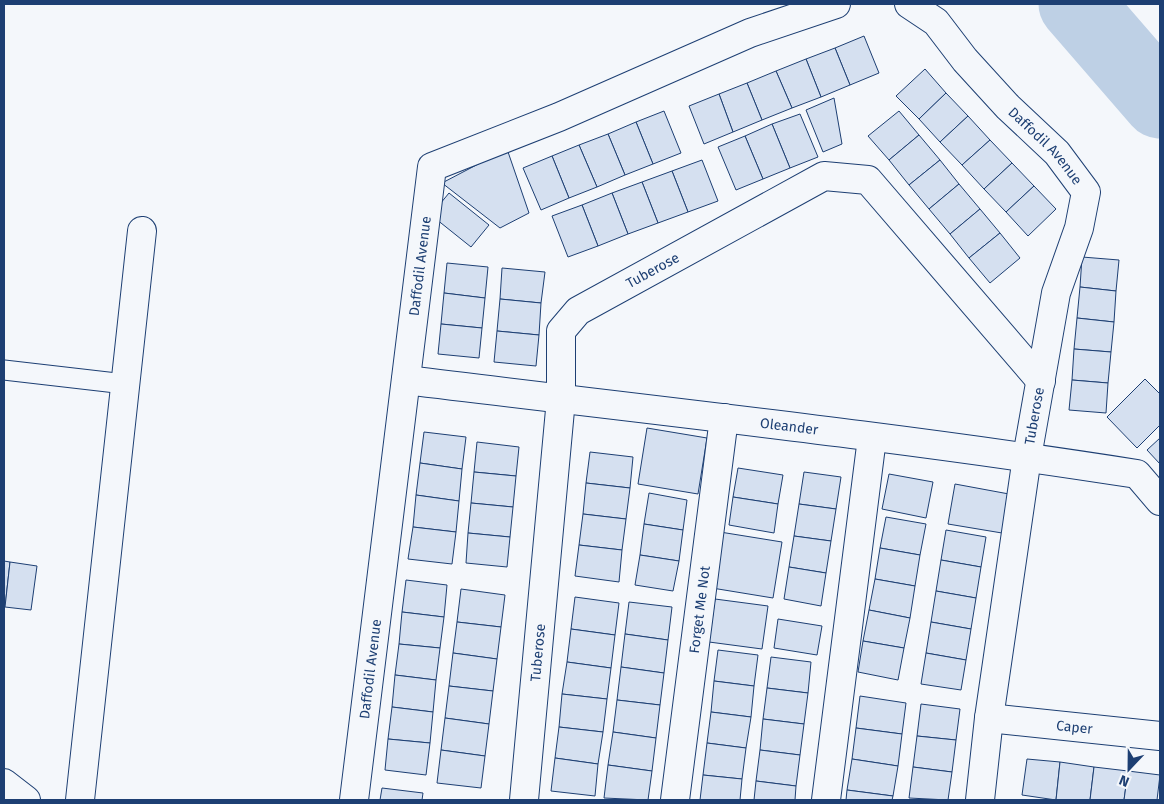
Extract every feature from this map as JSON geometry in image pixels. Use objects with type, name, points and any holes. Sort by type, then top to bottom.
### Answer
[{"type":"street","name":"Daffodil Avenue","points":[[354,800],[432,167],[559,118],[750,33],[836,4]]},
{"type":"street","name":"Daffodil Avenue","points":[[909,4],[936,22],[965,60],[1008,108],[1057,153],[1086,192],[1079,228],[1056,293],[1041,381]]},
{"type":"street","name":"Tuberose","points":[[524,800],[561,399],[561,331],[578,311],[824,176],[868,180],[1041,381],[1026,457],[988,718],[980,800]]},
{"type":"street","points":[[80,800],[142,231]]},
{"type":"street","name":"Oleander","points":[[406,380],[724,418],[1026,457],[1138,474],[1160,501]]},
{"type":"street","name":"Forget Me Not","points":[[675,800],[724,418]]},
{"type":"street","points":[[826,800],[872,438]]},
{"type":"street","name":"Caper","points":[[988,718],[1160,736]]},
{"type":"street","points":[[4,783],[26,800]]},
{"type":"lane","points":[[4,370],[124,384]]},
{"type":"building","points":[[864,36],[879,73],[850,85],[835,48]]},
{"type":"building","points":[[835,48],[850,85],[821,97],[806,59]]},
{"type":"building","points":[[806,59],[821,97],[792,108],[776,71]]},
{"type":"building","points":[[925,69],[946,93],[919,119],[896,96]]},
{"type":"building","points":[[776,71],[792,108],[762,120],[747,83]]},
{"type":"building","points":[[747,83],[762,120],[733,132],[719,94]]},
{"type":"building","points":[[946,93],[968,116],[940,142],[919,119]]},
{"type":"building","points":[[719,94],[733,132],[704,144],[689,106]]},
{"type":"building","points":[[834,98],[842,144],[823,152],[806,110]]},
{"type":"building","points":[[664,111],[681,153],[653,164],[636,122]]},
{"type":"building","points":[[899,111],[919,135],[889,160],[868,136]]},
{"type":"building","points":[[800,114],[818,157],[790,168],[772,124]]},
{"type":"building","points":[[968,116],[990,140],[962,165],[940,142]]},
{"type":"building","points":[[636,122],[653,164],[625,175],[608,134]]},
{"type":"building","points":[[772,124],[790,168],[763,179],[745,136]]},
{"type":"building","points":[[608,134],[625,175],[597,187],[579,145]]},
{"type":"building","points":[[919,135],[940,160],[909,185],[889,160]]},
{"type":"building","points":[[745,136],[763,179],[736,190],[718,147]]},
{"type":"building","points":[[990,140],[1012,163],[984,189],[962,165]]},
{"type":"building","points":[[579,145],[597,187],[569,198],[552,156]]},
{"type":"building","points":[[507,149],[529,213],[500,228],[442,183]]},
{"type":"building","points":[[552,156],[569,198],[541,210],[523,168]]},
{"type":"building","points":[[702,160],[718,201],[688,212],[672,171]]},
{"type":"building","points":[[940,160],[959,184],[929,209],[909,185]]},
{"type":"building","points":[[1012,163],[1034,186],[1006,212],[984,189]]},
{"type":"building","points":[[672,171],[688,212],[658,223],[642,182]]},
{"type":"building","points":[[642,182],[658,223],[628,234],[612,193]]},
{"type":"building","points":[[959,184],[980,209],[950,234],[929,209]]},
{"type":"building","points":[[1034,186],[1056,209],[1028,236],[1006,212]]},
{"type":"building","points":[[449,193],[489,225],[471,247],[431,215]]},
{"type":"building","points":[[612,193],[628,234],[598,246],[582,205]]},
{"type":"building","points":[[582,205],[598,246],[568,257],[552,216]]},
{"type":"building","points":[[980,209],[1000,233],[969,258],[950,234]]},
{"type":"building","points":[[1000,233],[1020,258],[990,283],[969,258]]},
{"type":"building","points":[[1082,257],[1119,260],[1116,291],[1080,287]]},
{"type":"building","points":[[447,263],[488,267],[485,298],[444,293]]},
{"type":"building","points":[[502,268],[545,272],[541,303],[500,299]]},
{"type":"building","points":[[1080,287],[1116,291],[1114,322],[1077,318]]},
{"type":"building","points":[[444,293],[485,298],[482,328],[441,324]]},
{"type":"building","points":[[500,299],[541,303],[539,335],[497,331]]},
{"type":"building","points":[[1077,318],[1114,322],[1111,352],[1074,349]]},
{"type":"building","points":[[441,324],[482,328],[479,358],[438,354]]},
{"type":"building","points":[[497,331],[539,335],[536,366],[494,362]]},
{"type":"building","points":[[1074,349],[1111,352],[1108,383],[1072,380]]},
{"type":"building","points":[[1145,379],[1160,394],[1160,425],[1137,448],[1107,417]]},
{"type":"building","points":[[1072,380],[1108,383],[1106,413],[1069,410]]},
{"type":"building","points":[[647,428],[707,438],[698,494],[638,484]]},
{"type":"building","points":[[424,432],[466,437],[462,469],[420,463]]},
{"type":"building","points":[[1160,438],[1160,464],[1147,450]]},
{"type":"building","points":[[477,442],[519,447],[516,476],[474,472]]},
{"type":"building","points":[[590,452],[633,457],[630,488],[586,483]]},
{"type":"building","points":[[420,463],[462,469],[459,501],[416,495]]},
{"type":"building","points":[[738,468],[783,475],[778,504],[733,497]]},
{"type":"building","points":[[474,472],[516,476],[513,507],[471,503]]},
{"type":"building","points":[[804,472],[841,477],[836,509],[799,504]]},
{"type":"building","points":[[889,474],[933,482],[926,518],[882,509]]},
{"type":"building","points":[[586,483],[630,488],[626,519],[583,514]]},
{"type":"building","points":[[955,484],[1009,494],[1002,533],[948,524]]},
{"type":"building","points":[[649,493],[687,500],[683,530],[644,524]]},
{"type":"building","points":[[416,495],[459,501],[456,532],[413,527]]},
{"type":"building","points":[[733,497],[778,504],[774,533],[729,525]]},
{"type":"building","points":[[471,503],[513,507],[510,537],[468,533]]},
{"type":"building","points":[[799,504],[836,509],[831,541],[794,536]]},
{"type":"building","points":[[583,514],[626,519],[622,550],[579,545]]},
{"type":"building","points":[[886,517],[926,524],[920,555],[880,548]]},
{"type":"building","points":[[644,524],[683,530],[679,561],[640,555]]},
{"type":"building","points":[[413,527],[456,532],[452,564],[408,559]]},
{"type":"building","points":[[946,530],[986,537],[981,567],[941,560]]},
{"type":"building","points":[[720,532],[782,542],[773,598],[712,588]]},
{"type":"building","points":[[468,533],[510,537],[507,567],[466,563]]},
{"type":"building","points":[[794,536],[831,541],[826,573],[789,567]]},
{"type":"building","points":[[579,545],[622,550],[619,582],[575,576]]},
{"type":"building","points":[[880,548],[920,555],[915,586],[875,579]]},
{"type":"building","points":[[640,555],[679,561],[673,591],[635,585]]},
{"type":"building","points":[[941,560],[981,567],[976,598],[936,591]]},
{"type":"building","points":[[4,561],[10,562],[5,607],[4,607]]},
{"type":"building","points":[[10,562],[37,566],[31,610],[5,607]]},
{"type":"building","points":[[789,567],[826,573],[821,606],[784,599]]},
{"type":"building","points":[[875,579],[915,586],[910,618],[869,610]]},
{"type":"building","points":[[406,580],[447,585],[444,617],[402,612]]},
{"type":"building","points":[[461,589],[505,595],[501,627],[457,622]]},
{"type":"building","points":[[936,591],[976,598],[971,629],[931,622]]},
{"type":"building","points":[[575,597],[619,603],[615,635],[571,629]]},
{"type":"building","points":[[715,599],[768,606],[762,649],[709,642]]},
{"type":"building","points":[[629,602],[672,607],[668,640],[625,634]]},
{"type":"building","points":[[869,610],[910,618],[904,648],[863,641]]},
{"type":"building","points":[[402,612],[444,617],[440,648],[399,644]]},
{"type":"building","points":[[778,619],[822,626],[817,655],[774,648]]},
{"type":"building","points":[[457,622],[501,627],[497,659],[453,653]]},
{"type":"building","points":[[931,622],[971,629],[966,660],[926,653]]},
{"type":"building","points":[[571,629],[615,635],[611,668],[567,662]]},
{"type":"building","points":[[625,634],[668,640],[664,673],[621,667]]},
{"type":"building","points":[[863,641],[904,648],[898,680],[858,672]]},
{"type":"building","points":[[399,644],[440,648],[436,680],[395,675]]},
{"type":"building","points":[[718,650],[758,655],[754,686],[714,681]]},
{"type":"building","points":[[453,653],[497,659],[493,691],[449,686]]},
{"type":"building","points":[[926,653],[966,660],[961,690],[921,684]]},
{"type":"building","points":[[771,657],[811,662],[808,693],[767,688]]},
{"type":"building","points":[[567,662],[611,668],[607,699],[562,694]]},
{"type":"building","points":[[621,667],[664,673],[660,705],[617,700]]},
{"type":"building","points":[[395,675],[436,680],[433,712],[392,707]]},
{"type":"building","points":[[714,681],[754,686],[751,717],[711,712]]},
{"type":"building","points":[[449,686],[493,691],[489,724],[445,718]]},
{"type":"building","points":[[767,688],[808,693],[804,724],[763,719]]},
{"type":"building","points":[[562,694],[607,699],[603,732],[559,727]]},
{"type":"building","points":[[860,696],[906,703],[902,734],[856,728]]},
{"type":"building","points":[[617,700],[660,705],[656,738],[613,732]]},
{"type":"building","points":[[921,704],[960,709],[956,740],[917,736]]},
{"type":"building","points":[[392,707],[433,712],[430,743],[388,739]]},
{"type":"building","points":[[711,712],[751,717],[746,748],[707,743]]},
{"type":"building","points":[[445,718],[489,724],[485,756],[441,750]]},
{"type":"building","points":[[763,719],[804,724],[800,755],[760,750]]},
{"type":"building","points":[[559,727],[603,732],[598,764],[555,758]]},
{"type":"building","points":[[856,728],[902,734],[898,766],[852,759]]},
{"type":"building","points":[[613,732],[656,738],[652,771],[608,765]]},
{"type":"building","points":[[917,736],[956,740],[952,772],[913,767]]},
{"type":"building","points":[[388,739],[430,743],[426,775],[385,770]]},
{"type":"building","points":[[707,743],[746,748],[742,779],[703,775]]},
{"type":"building","points":[[441,750],[485,756],[481,788],[437,783]]},
{"type":"building","points":[[760,750],[800,755],[796,786],[756,781]]},
{"type":"building","points":[[555,758],[598,764],[595,796],[551,791]]},
{"type":"building","points":[[852,759],[898,766],[893,796],[847,790]]},
{"type":"building","points":[[1027,759],[1060,762],[1056,800],[1022,795]]},
{"type":"building","points":[[1060,762],[1094,767],[1090,800],[1056,800]]},
{"type":"building","points":[[608,765],[652,771],[648,800],[604,798]]},
{"type":"building","points":[[913,767],[952,772],[948,800],[909,798]]},
{"type":"building","points":[[1094,767],[1128,771],[1124,800],[1090,800]]},
{"type":"building","points":[[1128,771],[1160,775],[1157,800],[1124,800]]},
{"type":"building","points":[[703,775],[742,779],[740,800],[700,800]]},
{"type":"building","points":[[756,781],[796,786],[795,800],[754,800]]},
{"type":"building","points":[[382,788],[423,793],[422,800],[380,800]]},
{"type":"building","points":[[847,790],[893,796],[892,800],[846,800]]},
{"type":"waterway","points":[[1076,4],[1160,101]]}]
